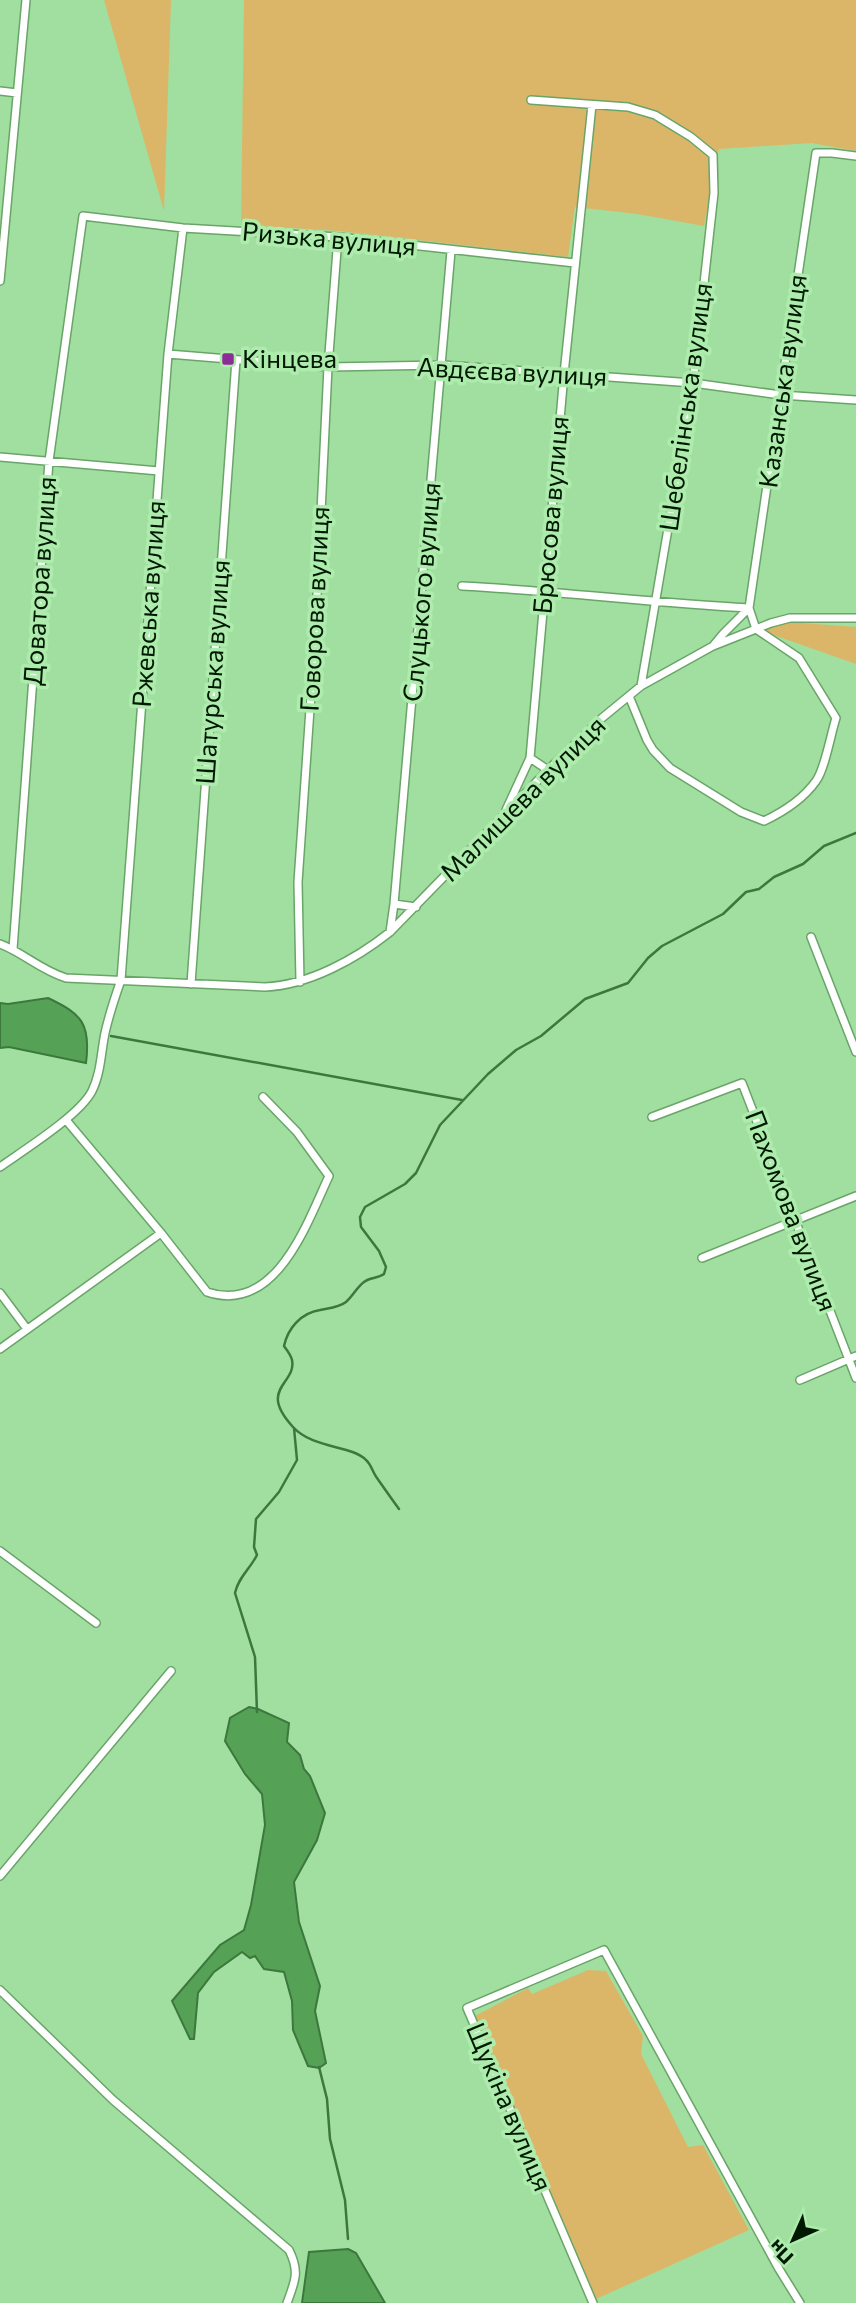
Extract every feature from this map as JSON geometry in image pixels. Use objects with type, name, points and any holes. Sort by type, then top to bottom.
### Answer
[{"type":"street","points":[[0,281],[26,0]]},
{"type":"street","points":[[0,91],[17,93]]},
{"type":"street","name":"Шебелінська вулиця","points":[[531,100],[637,109],[655,115],[691,137],[713,155],[714,193],[693,383],[641,686]]},
{"type":"street","name":"Брюсова вулиця","points":[[503,817],[530,758],[543,591],[592,105]]},
{"type":"street","name":"Казанська вулиця","points":[[756,629],[750,608],[816,153],[856,156]]},
{"type":"street","name":"Ризька вулиця","points":[[83,216],[183,228],[338,237],[575,263]]},
{"type":"street","name":"Доватора вулиця","points":[[13,949],[48,461],[83,216]]},
{"type":"street","name":"Ржевська вулиця","points":[[0,1167],[84,1104],[97,1079],[105,1033],[121,980],[168,354],[183,228]]},
{"type":"street","name":"Говорова вулиця","points":[[300,982],[298,882],[338,237]]},
{"type":"street","name":"Слуцького вулиця","points":[[390,932],[443,365],[451,251]]},
{"type":"street","name":"Авдєєва вулиця","points":[[168,354],[328,368],[443,365],[693,383],[781,395],[856,400]]},
{"type":"street","name":"Шатурська вулиця","points":[[191,984],[236,360]]},
{"type":"street","points":[[0,457],[159,471]]},
{"type":"street","points":[[462,586],[543,591],[655,603],[750,608]]},
{"type":"street","points":[[713,646],[750,608]]},
{"type":"street","name":"Малишева вулиця","points":[[0,944],[13,949],[51,974],[66,978],[265,987],[300,982],[360,954],[390,932],[548,770],[641,686],[713,646],[790,618],[856,618]]},
{"type":"street","points":[[629,696],[647,740],[670,768],[741,811],[765,821],[779,814],[818,779],[836,718],[799,658],[756,629]]},
{"type":"street","points":[[530,758],[548,770]]},
{"type":"street","points":[[394,904],[415,907]]},
{"type":"street","points":[[811,937],[854,1040],[856,1052]]},
{"type":"street","name":"Пахомова вулиця","points":[[652,1117],[742,1083],[794,1221],[852,1357],[856,1378]]},
{"type":"street","points":[[66,1120],[207,1292],[218,1296],[234,1295],[250,1290],[274,1274],[293,1251],[329,1176],[297,1132],[263,1097]]},
{"type":"street","points":[[702,1258],[856,1196]]},
{"type":"street","points":[[0,1349],[161,1233]]},
{"type":"street","points":[[0,1293],[27,1329]]},
{"type":"street","points":[[800,1380],[852,1357]]},
{"type":"street","points":[[0,1551],[96,1623]]},
{"type":"street","points":[[0,1876],[171,1671]]},
{"type":"street","name":"Щукіна вулиця","points":[[593,2303],[467,2008],[604,1950],[800,2303]]},
{"type":"street","points":[[0,1990],[113,2100],[289,2250],[297,2276],[287,2303]]},
{"type":"shaded area","points":[[104,0],[171,0],[164,211]]},
{"type":"shaded area","points":[[244,0],[856,0],[856,151],[812,143],[719,149],[704,226],[637,214],[575,207],[568,257],[339,231],[241,225]]},
{"type":"shaded area","points":[[788,622],[856,627],[856,664],[756,629]]},
{"type":"shaded area","points":[[48,998],[69,1009],[82,1022],[87,1039],[86,1063],[9,1047],[0,1048],[0,1003]]},
{"type":"shaded area","points":[[249,1707],[289,1723],[287,1742],[300,1755],[325,1813],[317,1840],[294,1882],[299,1922],[320,1986],[315,2011],[326,2063],[319,2068],[308,2066],[293,2030],[292,2001],[284,1972],[264,1969],[255,1956],[250,1958],[242,1952],[214,1972],[198,1993],[194,2039],[190,2039],[172,2001],[220,1945],[244,1930],[251,1905],[265,1825],[262,1794],[245,1774],[225,1741],[230,1718]]},
{"type":"shaded area","points":[[588,1970],[606,1971],[643,2036],[641,2054],[688,2147],[703,2145],[749,2230],[596,2299],[475,2016],[528,1988],[532,1994]]},
{"type":"shaded area","points":[[348,2249],[356,2253],[385,2303],[302,2303],[309,2252]]},
{"type":"waterway","points":[[399,1509],[366,1460],[360,1455],[301,1434],[283,1414],[278,1403],[278,1395],[292,1368],[291,1358],[284,1346],[292,1327],[307,1314],[343,1304],[364,1282],[384,1274],[386,1267],[379,1251],[361,1227],[360,1217],[365,1207],[405,1184],[416,1173],[440,1125],[488,1074],[516,1050],[541,1036],[585,999],[628,983],[648,958],[662,946],[723,914],[746,892],[759,889],[774,877],[803,864],[824,846],[856,833]]},
{"type":"waterway","points":[[111,1036],[462,1100]]},
{"type":"waterway","points":[[257,1712],[255,1657],[235,1593],[257,1555],[254,1547],[256,1519],[279,1492],[297,1460],[294,1428]]},
{"type":"waterway","points":[[319,2067],[327,2099],[330,2139],[345,2200],[348,2239]]},
{"type":"place","name":"Кінцева","points":[[228,359]]}]
